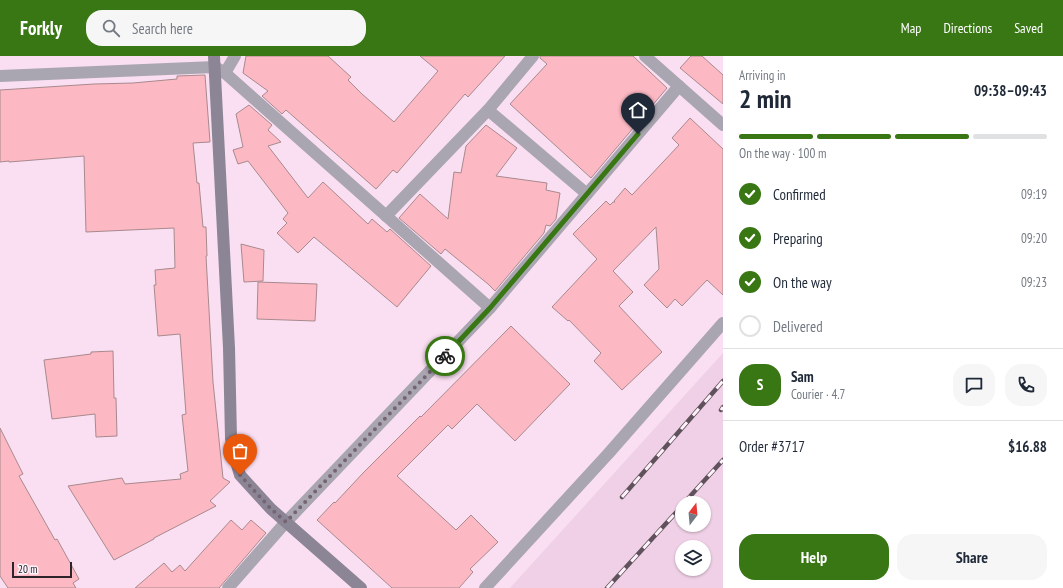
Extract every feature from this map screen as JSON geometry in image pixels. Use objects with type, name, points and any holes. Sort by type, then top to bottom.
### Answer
[{"type":"street","points":[[226,73],[235,56]]},
{"type":"street","points":[[386,216],[488,110],[533,56]]},
{"type":"street","points":[[645,56],[723,125]]},
{"type":"street","points":[[214,61],[229,348],[231,438],[240,475],[271,509],[361,588]]},
{"type":"street","points":[[0,76],[214,61],[490,308]]},
{"type":"street","points":[[228,588],[286,522],[490,308],[679,86]]},
{"type":"street","points":[[488,110],[587,194]]},
{"type":"street","points":[[485,588],[608,454],[723,323]]},
{"type":"shaded area","points":[[723,353],[723,588],[510,588]]},
{"type":"building","points":[[246,56],[328,56],[351,77],[348,80],[362,94],[394,122],[438,71],[420,56],[505,56],[468,97],[465,94],[397,173],[393,170],[376,189],[286,110],[282,114],[262,96],[268,91],[243,73]]},
{"type":"building","points":[[540,56],[633,56],[667,88],[591,178],[510,104],[547,64],[540,58]]},
{"type":"building","points":[[691,56],[702,56],[723,75],[723,104],[680,68]]},
{"type":"building","points":[[205,75],[210,142],[193,143],[197,183],[199,183],[203,227],[206,227],[206,256],[213,382],[223,478],[230,482],[210,501],[216,506],[114,560],[68,486],[122,478],[125,484],[181,479],[180,474],[188,471],[182,415],[186,414],[180,334],[158,336],[154,285],[156,285],[155,270],[175,268],[174,228],[86,232],[84,156],[0,162],[0,90],[133,83],[177,79],[177,76]]},
{"type":"building","points":[[249,105],[272,125],[268,130],[281,142],[268,146],[308,198],[323,182],[368,224],[372,219],[387,232],[390,229],[431,266],[397,307],[314,237],[298,253],[277,233],[287,223],[283,219],[288,213],[248,161],[238,164],[233,150],[243,147],[236,114]]},
{"type":"building","points":[[690,118],[723,149],[723,295],[707,280],[682,306],[675,299],[667,308],[644,285],[659,269],[656,227],[613,271],[633,292],[619,306],[662,352],[622,390],[594,361],[601,353],[569,320],[568,321],[552,307],[597,259],[573,234],[606,201],[610,205],[615,202],[614,201],[625,188],[632,195],[679,145],[672,138]]},
{"type":"building","points":[[486,125],[517,148],[496,176],[547,183],[546,190],[560,193],[556,219],[550,226],[546,225],[544,233],[495,291],[445,249],[441,254],[399,218],[420,194],[448,219],[454,172],[461,173],[466,146]]},
{"type":"building","points":[[241,244],[264,250],[263,281],[244,282]]},
{"type":"building","points":[[258,282],[317,284],[315,321],[257,319]]},
{"type":"building","points":[[511,326],[570,384],[515,441],[477,404],[452,429],[448,425],[397,476],[456,530],[471,515],[498,542],[470,569],[473,572],[459,588],[392,588],[317,520]]},
{"type":"building","points":[[113,351],[114,398],[116,398],[117,436],[96,437],[95,414],[52,419],[44,360],[91,354],[91,352]]},
{"type":"building","points":[[0,428],[23,474],[19,476],[79,579],[73,583],[76,588],[8,588],[0,576]]},
{"type":"building","points":[[231,520],[242,530],[251,520],[266,533],[219,588],[135,588],[164,563],[172,572],[180,565],[185,571]]},
{"type":"railway","points":[[622,497],[723,381]]},
{"type":"railway","points":[[690,496],[723,460]]},
{"type":"railway","points":[[607,588],[675,514]]},
{"type":"way so far","points":[[240,475],[254,492],[286,522],[445,356]]},
{"type":"route","points":[[445,356],[490,308],[638,134]]}]
